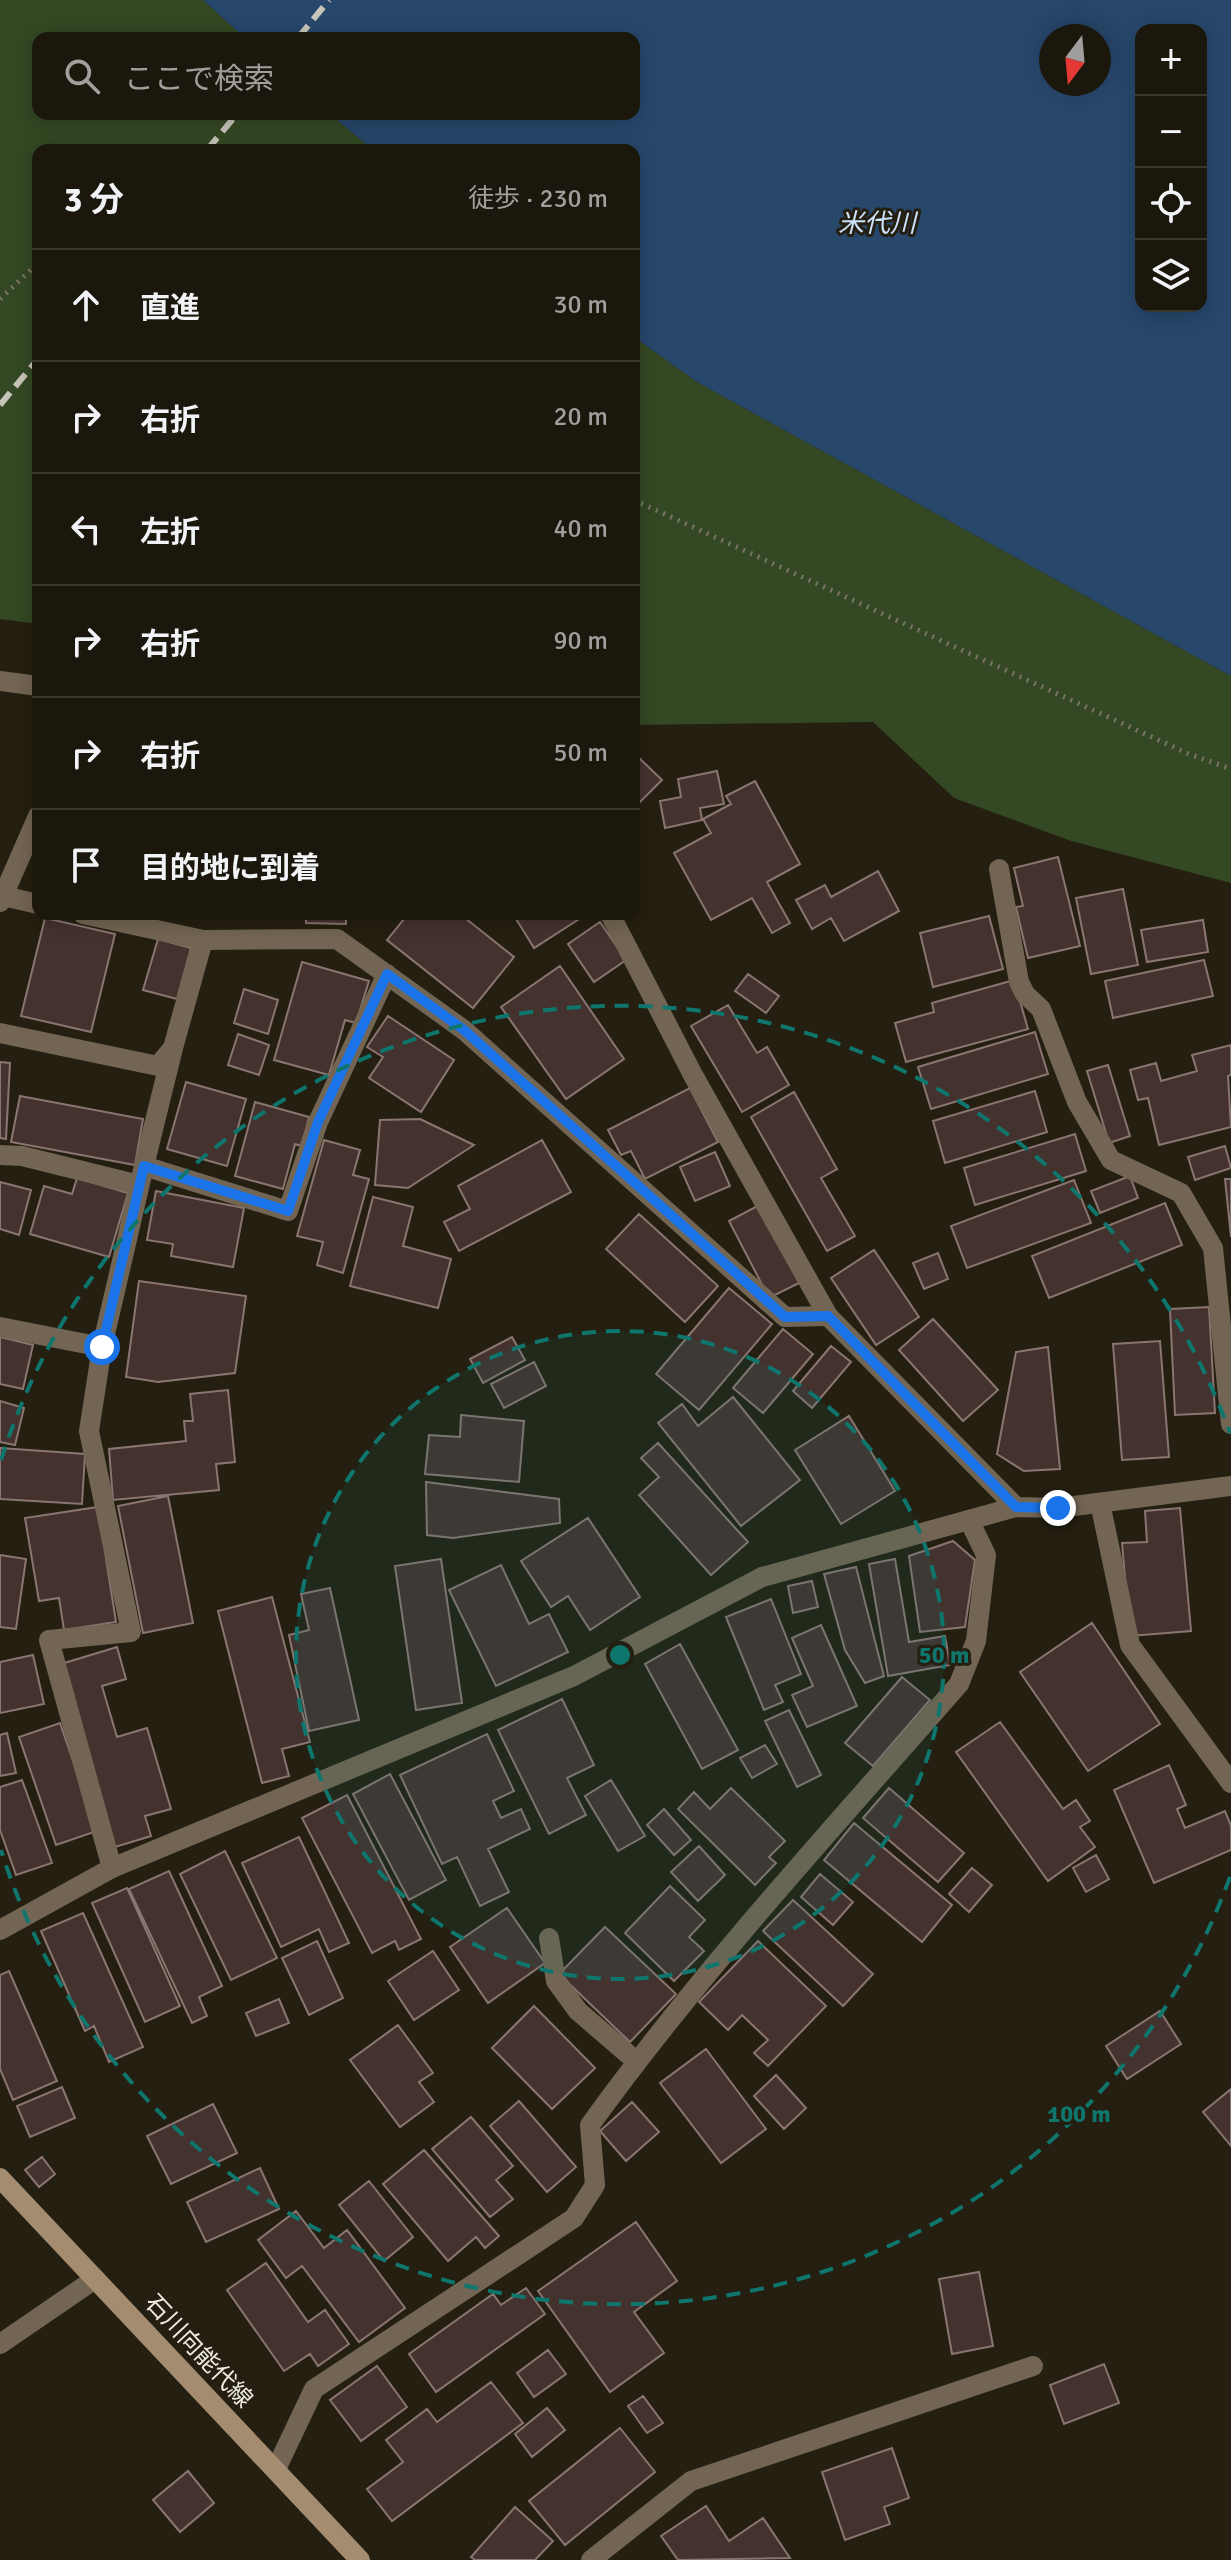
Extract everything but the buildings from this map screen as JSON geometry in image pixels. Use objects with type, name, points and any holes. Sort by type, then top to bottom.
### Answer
[{"type":"main road","name":"石川向能代線","points":[[0,2178],[360,2560]]},
{"type":"street","points":[[0,681],[32,685]]},
{"type":"street","points":[[32,829],[1,899],[32,903]]},
{"type":"street","points":[[999,869],[1019,982],[1025,994],[1041,1009],[1077,1102],[1111,1160],[1181,1193],[1213,1248],[1231,1424]]},
{"type":"street","points":[[111,920],[203,940],[337,939],[464,1030],[785,1317],[828,1316]]},
{"type":"street","points":[[613,920],[693,1075],[828,1316],[1016,1507]]},
{"type":"street","points":[[112,1868],[49,1640],[131,1632],[89,1431],[102,1347],[173,1048],[203,940]]},
{"type":"street","points":[[0,1155],[142,1176],[288,1211],[318,1122],[387,974]]},
{"type":"street","points":[[0,1033],[158,1066],[173,1048]]},
{"type":"street","points":[[0,1327],[102,1347]]},
{"type":"street","points":[[0,1930],[112,1868],[574,1676],[762,1577],[1016,1507],[1100,1503],[1231,1486]]},
{"type":"street","points":[[1100,1503],[1130,1645],[1231,1783]]},
{"type":"street","points":[[276,2469],[314,2389],[574,2218],[595,2185],[590,2125],[636,2061],[740,1935],[959,1684],[976,1641],[986,1555],[969,1520]]},
{"type":"street","points":[[549,1938],[556,1981],[578,2011],[636,2061]]},
{"type":"street","points":[[0,2344],[95,2279]]},
{"type":"street","points":[[591,2560],[691,2481],[1033,2366]]},
{"type":"path","points":[[0,299],[32,269]]},
{"type":"path","points":[[640,503],[1175,747],[1231,769]]},
{"type":"green space","points":[[0,0],[203,0],[238,32],[32,32],[32,120],[337,120],[366,144],[32,144],[32,623],[0,619]]},
{"type":"green space","points":[[640,341],[697,382],[1231,676],[1231,883],[1071,841],[954,798],[873,722],[640,725]]},
{"type":"water","name":"米代川","points":[[203,0],[1231,0],[1231,676],[697,382],[640,341],[640,144],[366,144],[337,120],[640,120],[640,32],[238,32]]},
{"type":"railway","points":[[303,32],[329,0]]},
{"type":"railway","points":[[212,144],[232,120]]},
{"type":"railway","points":[[0,405],[32,366]]},
{"type":"route","points":[[102,1347],[144,1166],[288,1211],[318,1122],[387,974],[464,1030],[785,1317],[828,1316],[1016,1507],[1058,1508]]}]
